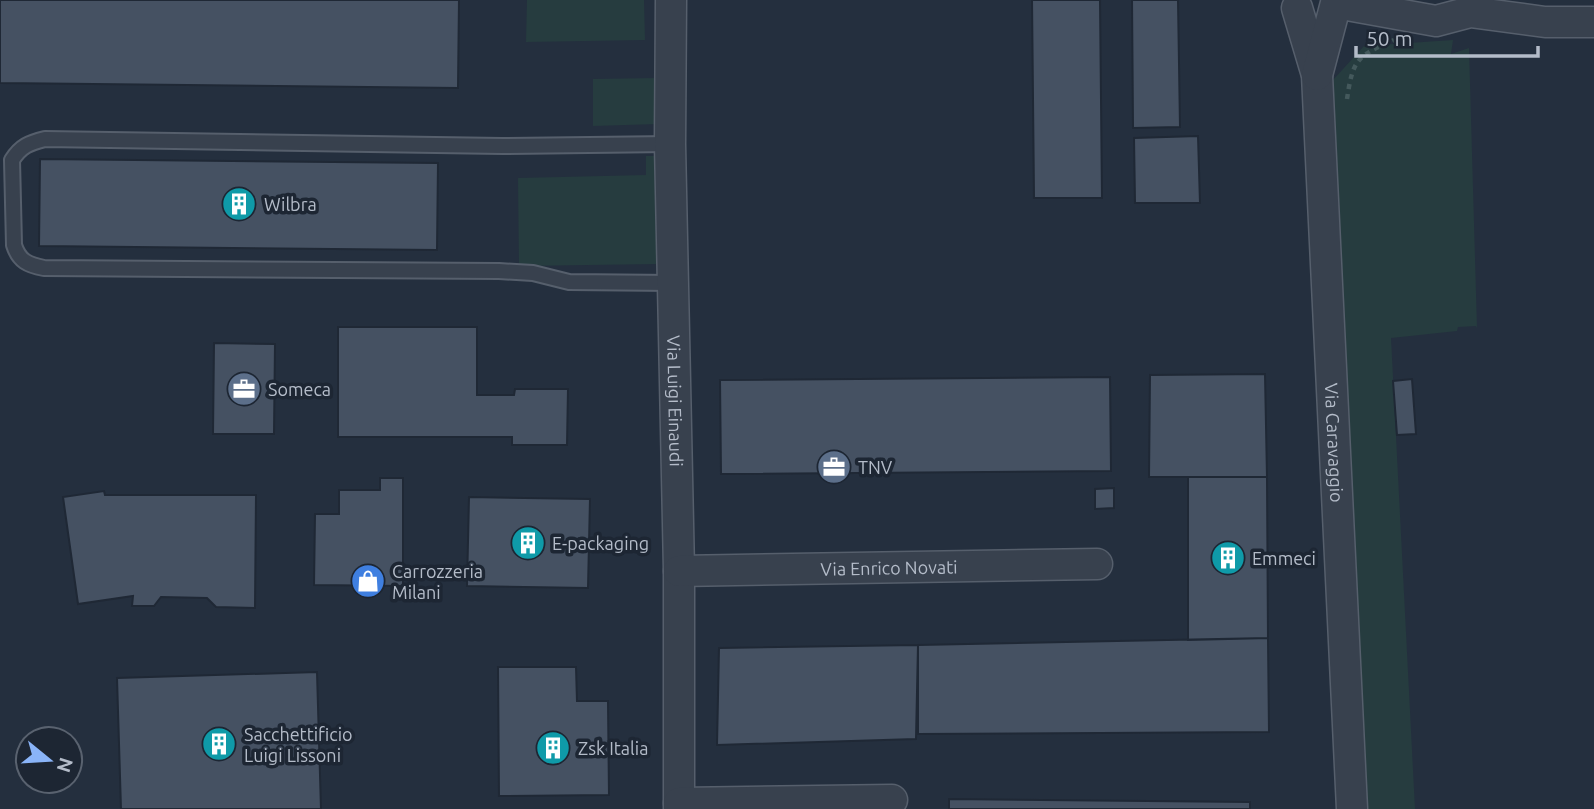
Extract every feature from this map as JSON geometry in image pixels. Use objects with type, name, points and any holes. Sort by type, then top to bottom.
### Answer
[{"type":"street","name":"Via Luigi Einaudi","points":[[671,0],[670,144],[679,571],[679,806],[892,800]]},
{"type":"street","points":[[1292,4],[1317,11],[1337,1],[1436,21],[1461,6],[1545,22],[1594,22]]},
{"type":"street","name":"Via Caravaggio","points":[[1317,75],[1337,1]]},
{"type":"street","name":"Via Caravaggio","points":[[1292,4],[1317,75],[1352,809]]},
{"type":"street","name":"Via Enrico Novati","points":[[679,571],[1097,564]]},
{"type":"lane","points":[[670,144],[502,146],[45,139],[30,142],[19,149],[12,160],[13,245],[22,260],[44,268],[499,271],[533,273],[569,282],[673,283]]},
{"type":"path","points":[[1346,104],[1353,66],[1362,55],[1395,39]]},
{"type":"green space","points":[[527,0],[644,0],[645,40],[526,42]]},
{"type":"green space","points":[[1453,40],[1451,54],[1469,48],[1477,328],[1458,327],[1457,331],[1391,338],[1415,809],[1366,809],[1329,217],[1333,80],[1364,46]]},
{"type":"green space","points":[[657,78],[658,124],[593,126],[593,79]]},
{"type":"green space","points":[[646,156],[656,156],[658,264],[519,266],[518,178],[646,175]]},
{"type":"building","points":[[0,0],[459,0],[458,88],[0,83]]},
{"type":"building","points":[[1032,0],[1100,0],[1102,198],[1034,198]]},
{"type":"building","points":[[1132,0],[1178,0],[1180,127],[1133,128]]},
{"type":"building","points":[[1198,136],[1200,203],[1135,203],[1134,138]]},
{"type":"building","name":"Wilbra","points":[[40,159],[438,163],[437,250],[39,246]]},
{"type":"building","points":[[338,327],[477,327],[477,395],[514,395],[515,389],[568,389],[567,445],[512,445],[512,437],[338,437]]},
{"type":"building","name":"Someca","points":[[214,343],[275,344],[274,434],[213,434]]},
{"type":"building","points":[[1265,374],[1267,477],[1149,477],[1150,375]]},
{"type":"building","points":[[1110,377],[1111,471],[721,474],[720,380]]},
{"type":"building","points":[[1412,379],[1416,434],[1397,435],[1393,381]]},
{"type":"building","name":"Emmeci","points":[[1188,477],[1267,477],[1268,638],[1188,640]]},
{"type":"building","points":[[380,478],[403,478],[403,586],[314,585],[315,514],[339,514],[339,490],[380,490]]},
{"type":"building","points":[[1114,488],[1114,508],[1095,509],[1095,489]]},
{"type":"building","points":[[104,491],[105,495],[256,495],[255,608],[216,607],[207,598],[161,597],[154,606],[132,606],[133,596],[78,604],[63,497]]},
{"type":"building","name":"E-packaging","points":[[469,497],[590,499],[588,588],[467,586]]},
{"type":"building","points":[[1268,638],[1269,732],[918,734],[918,645]]},
{"type":"building","points":[[918,645],[916,739],[717,745],[719,648]]},
{"type":"building","name":"Zsk Italia","points":[[498,667],[576,667],[577,701],[608,701],[609,795],[499,796]]},
{"type":"building","name":"Sacchettificio Luigi Lissoni","points":[[317,672],[321,809],[121,809],[117,678]]},
{"type":"building","points":[[949,799],[1250,802],[1250,809],[949,809]]},
{"type":"place","name":"Wilbra","points":[[239,204]]},
{"type":"place","name":"Someca","points":[[244,389]]},
{"type":"place","name":"TNV","points":[[834,467]]},
{"type":"place","name":"E-packaging","points":[[528,543]]},
{"type":"place","name":"Emmeci","points":[[1228,558]]},
{"type":"place","name":"Carrozzeria Milani","points":[[368,581]]},
{"type":"place","name":"Sacchettificio Luigi Lissoni","points":[[219,744]]},
{"type":"place","name":"Zsk Italia","points":[[553,748]]}]
